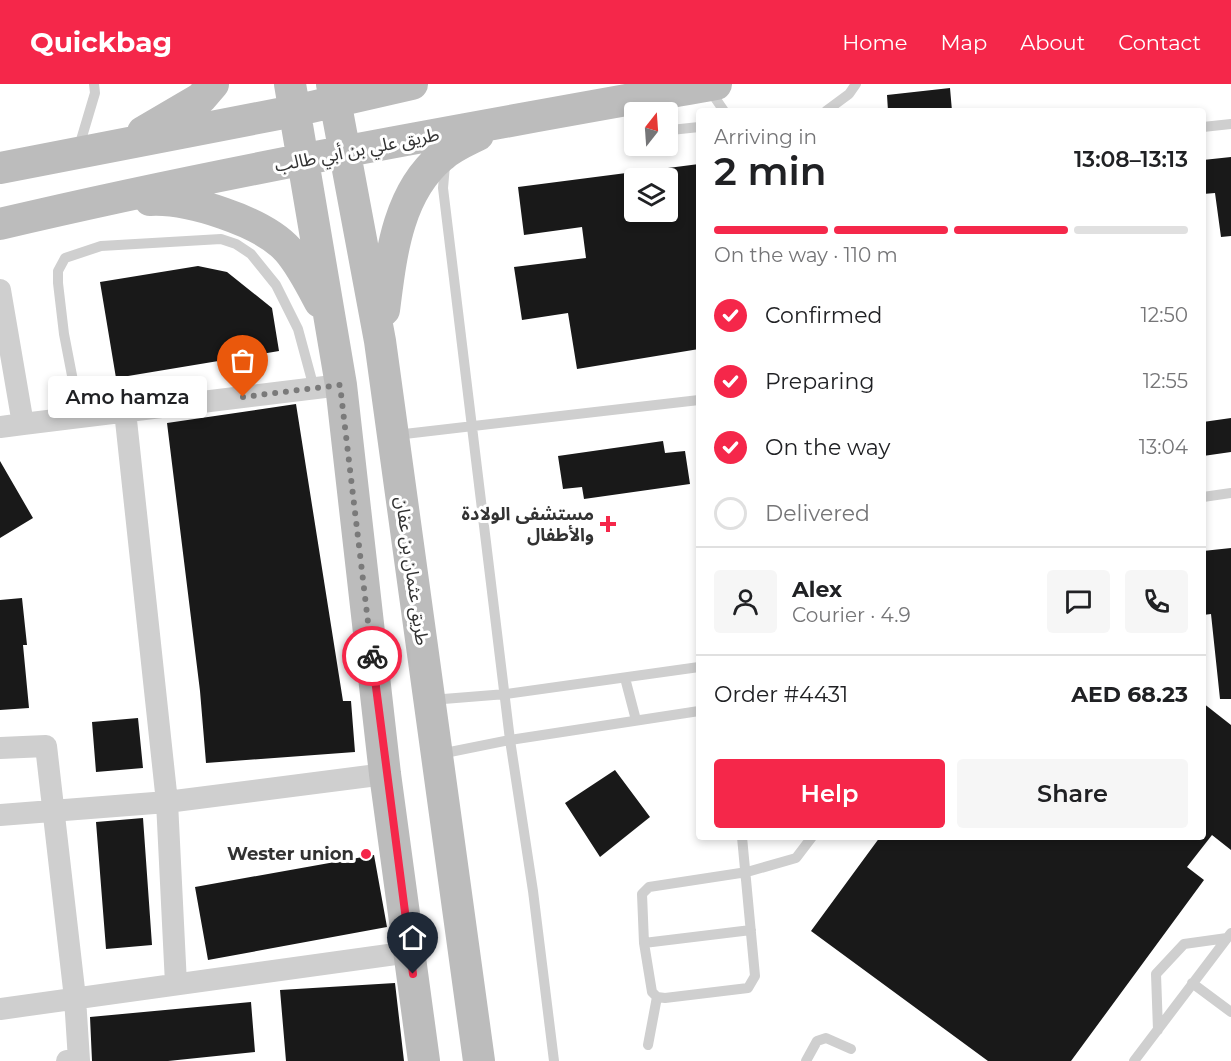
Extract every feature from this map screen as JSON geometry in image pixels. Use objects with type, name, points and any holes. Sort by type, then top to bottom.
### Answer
[{"type":"main road","points":[[118,146],[201,98],[213,84]]},
{"type":"main road","points":[[0,168],[118,146],[292,98],[412,84]]},
{"type":"main road","name":"طريق علي بن أبي طالب","points":[[0,224],[89,203],[303,160],[526,117],[711,85]]},
{"type":"main road","name":"طريق عثمان بن عفان","points":[[334,93],[347,153],[380,341],[479,1061]]},
{"type":"main road","points":[[292,98],[331,323],[327,386],[385,774],[424,1061]]},
{"type":"main road","points":[[380,341],[391,256],[409,196],[446,152],[482,132],[526,117]]},
{"type":"main road","points":[[89,203],[161,199],[244,220],[287,249],[309,280],[331,323]]},
{"type":"street","points":[[0,290],[23,424]]},
{"type":"street","points":[[0,427],[327,386]]},
{"type":"street","points":[[125,411],[167,802],[176,984]]},
{"type":"street","points":[[0,748],[46,746],[75,998],[79,1060],[67,1061]]},
{"type":"street","points":[[0,815],[167,802],[385,774]]},
{"type":"street","points":[[0,1009],[410,952]]},
{"type":"lane","points":[[76,154],[95,93],[94,84]]},
{"type":"lane","points":[[830,108],[849,94],[856,84]]},
{"type":"lane","points":[[711,85],[722,108]]},
{"type":"lane","points":[[1206,128],[1231,124]]},
{"type":"lane","points":[[678,129],[696,127]]},
{"type":"lane","points":[[446,152],[443,188],[471,426],[510,740],[533,891],[554,1061]]},
{"type":"lane","points":[[80,417],[63,334],[58,271],[65,258],[101,246],[221,239],[251,254],[276,285],[327,386]]},
{"type":"lane","points":[[393,435],[696,400]]},
{"type":"lane","points":[[1206,497],[1231,493]]},
{"type":"lane","points":[[429,700],[506,694],[696,667]]},
{"type":"lane","points":[[625,678],[636,720]]},
{"type":"lane","points":[[437,755],[510,740],[696,711]]},
{"type":"lane","points":[[742,840],[747,872],[755,976],[748,988],[657,997],[652,992],[644,943],[642,894],[649,887],[747,872],[796,858],[810,840]]},
{"type":"lane","points":[[644,943],[751,930]]},
{"type":"lane","points":[[1134,1061],[1229,935]]},
{"type":"lane","points":[[1158,1030],[1156,974],[1184,944],[1229,935]]},
{"type":"lane","points":[[1192,983],[1231,1012]]},
{"type":"lane","points":[[648,1045],[657,997]]},
{"type":"lane","points":[[806,1061],[817,1041],[826,1038],[851,1049]]},
{"type":"building","points":[[950,88],[952,108],[888,108],[887,95]]},
{"type":"building","points":[[1231,157],[1231,236],[1221,237],[1215,193],[1206,194],[1206,160]]},
{"type":"building","points":[[696,164],[696,349],[577,369],[568,313],[522,320],[514,267],[586,258],[582,227],[524,235],[518,187],[624,173],[624,222],[678,222],[678,168],[668,168]]},
{"type":"building","points":[[198,266],[227,272],[272,308],[279,351],[116,378],[100,282]]},
{"type":"building","points":[[296,404],[343,701],[351,701],[355,752],[206,763],[200,691],[167,423]]},
{"type":"building","points":[[1231,418],[1231,452],[1206,456],[1206,422]]},
{"type":"building","points":[[663,441],[665,453],[685,451],[690,484],[584,499],[582,487],[563,489],[558,456]]},
{"type":"building","points":[[0,461],[33,518],[0,538]]},
{"type":"building","points":[[1231,548],[1231,699],[1220,699],[1211,614],[1206,615],[1206,551]]},
{"type":"building","points":[[22,598],[27,645],[23,645],[29,708],[0,710],[0,600]]},
{"type":"building","points":[[1206,705],[1231,725],[1231,850],[1212,835],[1187,867],[1204,880],[1071,1061],[988,1061],[811,931],[878,840],[1206,840]]},
{"type":"building","points":[[138,718],[143,768],[96,772],[92,722]]},
{"type":"building","points":[[615,770],[650,817],[600,857],[565,803]]},
{"type":"building","points":[[143,818],[152,945],[106,949],[96,822]]},
{"type":"building","points":[[374,855],[387,927],[208,960],[195,887]]},
{"type":"building","points":[[395,983],[404,1061],[286,1061],[280,990]]},
{"type":"building","points":[[251,1002],[255,1052],[168,1061],[92,1061],[90,1017]]},
{"type":"way so far","points":[[243,397],[340,385],[372,656]]},
{"type":"place","name":"Amo hamza","points":[[243,397]]},
{"type":"place","name":"مستشفى الولادة والأطفال","points":[[608,524]]},
{"type":"place","name":"Wester union","points":[[366,854]]},
{"type":"route","points":[[372,656],[385,774],[413,974]]}]
